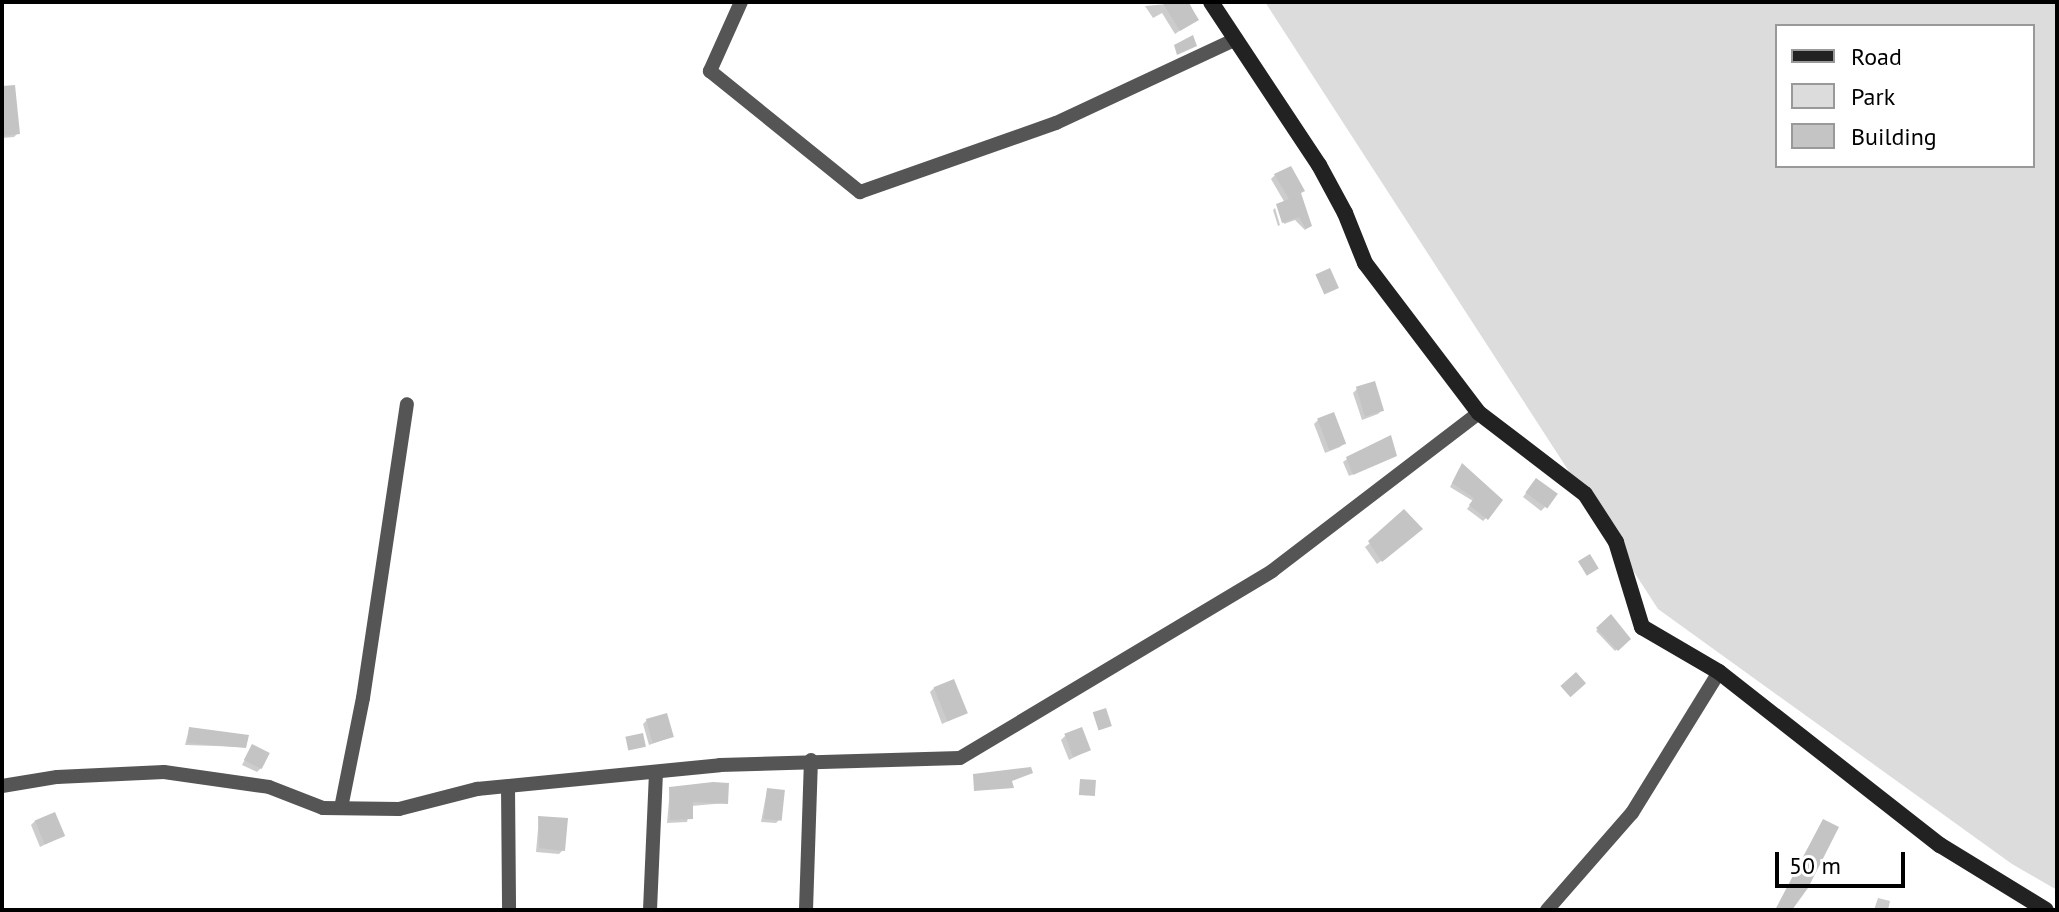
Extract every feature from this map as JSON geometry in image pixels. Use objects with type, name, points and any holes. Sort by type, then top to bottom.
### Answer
[{"type":"main road","points":[[1211,2],[1319,165],[1345,213],[1365,263],[1479,413],[1585,494],[1616,542],[1642,627],[1719,672],[1940,845],[2046,910]]},
{"type":"street","points":[[741,2],[710,71],[860,192],[1056,123],[1236,39]]},
{"type":"street","points":[[341,808],[363,698],[407,404]]},
{"type":"street","points":[[2,786],[57,777],[164,772],[269,787],[323,808],[399,809],[508,787],[656,773],[811,760],[960,758],[1272,571],[1479,413]]},
{"type":"street","points":[[1547,910],[1632,813],[1719,672]]},
{"type":"street","points":[[806,910],[811,760]]},
{"type":"street","points":[[650,910],[656,773]]},
{"type":"street","points":[[508,787],[509,910]]},
{"type":"green space","points":[[1265,2],[2057,2],[2057,890],[2012,864],[1658,609]]},
{"type":"building","points":[[1162,2],[1188,2],[1199,20],[1180,31]]},
{"type":"building","points":[[1193,35],[1197,46],[1177,55],[1174,45]]},
{"type":"building","points":[[15,85],[20,134],[2,136],[2,86]]},
{"type":"building","points":[[1291,166],[1305,191],[1301,193],[1312,226],[1306,229],[1299,217],[1282,223],[1276,204],[1289,199],[1274,174]]},
{"type":"building","points":[[1330,268],[1339,288],[1324,295],[1315,275]]},
{"type":"building","points":[[1375,381],[1384,411],[1365,416],[1356,387]]},
{"type":"building","points":[[1334,412],[1346,444],[1329,450],[1317,418]]},
{"type":"building","points":[[1391,435],[1397,456],[1353,475],[1346,457]]},
{"type":"building","points":[[1462,463],[1503,500],[1488,520],[1469,505],[1474,498],[1452,483]]},
{"type":"building","points":[[1536,478],[1558,494],[1547,508],[1525,493]]},
{"type":"building","points":[[1404,509],[1423,529],[1382,562],[1368,541]]},
{"type":"building","points":[[1590,554],[1599,569],[1587,576],[1578,561]]},
{"type":"building","points":[[1611,614],[1631,639],[1618,651],[1596,628]]},
{"type":"building","points":[[1576,672],[1586,683],[1570,697],[1560,686]]},
{"type":"building","points":[[954,679],[968,713],[947,722],[934,687]]},
{"type":"building","points":[[1106,708],[1112,726],[1099,730],[1093,712]]},
{"type":"building","points":[[667,713],[674,737],[653,743],[646,719]]},
{"type":"building","points":[[189,727],[249,735],[246,748],[187,743]]},
{"type":"building","points":[[1082,727],[1091,750],[1073,757],[1064,734]]},
{"type":"building","points":[[643,733],[646,747],[628,750],[625,737]]},
{"type":"building","points":[[252,744],[270,753],[262,769],[244,760]]},
{"type":"building","points":[[1031,767],[1033,773],[1012,781],[1014,788],[974,791],[973,774]]},
{"type":"building","points":[[1080,779],[1096,780],[1095,796],[1079,795]]},
{"type":"building","points":[[729,783],[728,804],[693,802],[693,819],[670,820],[669,787]]},
{"type":"building","points":[[767,788],[785,790],[782,821],[764,819]]},
{"type":"building","points":[[55,812],[65,836],[45,845],[35,821]]},
{"type":"building","points":[[538,816],[568,818],[565,851],[539,848]]},
{"type":"building","points":[[1823,819],[1839,827],[1808,888],[1792,910],[1775,910]]}]
